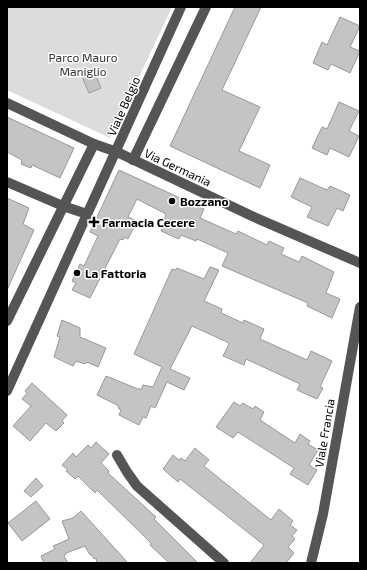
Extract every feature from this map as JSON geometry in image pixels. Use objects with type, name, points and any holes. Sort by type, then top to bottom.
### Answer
[{"type":"street","name":"Viale Belgio","points":[[7,391],[10,379],[117,152],[182,7]]},
{"type":"street","points":[[133,160],[206,7]]},
{"type":"street","name":"Via Germania","points":[[7,103],[94,144],[117,152],[254,217],[360,263]]},
{"type":"street","name":"Viale Belgio","points":[[7,321],[94,144]]},
{"type":"street","points":[[7,182],[63,206],[87,214]]},
{"type":"street","name":"Viale Francia","points":[[311,563],[323,514],[360,307]]},
{"type":"street","points":[[117,455],[127,472],[138,486],[224,563]]},
{"type":"green space","name":"Parco Mauro Maniglio","points":[[7,7],[172,7],[110,138],[7,90]]},
{"type":"building","points":[[235,7],[261,7],[222,90],[260,107],[239,151],[270,165],[260,188],[170,146]]},
{"type":"building","points":[[340,17],[360,26],[350,47],[360,51],[350,73],[331,64],[328,70],[313,63],[322,42],[327,45]]},
{"type":"building","points":[[93,69],[101,88],[89,93],[81,74]]},
{"type":"building","points":[[339,102],[359,111],[349,131],[359,136],[349,157],[330,148],[327,155],[312,148],[322,127],[327,129]]},
{"type":"building","points":[[7,117],[74,148],[60,178],[32,165],[31,168],[21,164],[22,160],[7,152]]},
{"type":"building","points":[[119,170],[204,209],[200,218],[236,234],[238,231],[267,245],[269,241],[284,248],[281,254],[299,262],[302,256],[334,272],[326,293],[340,299],[332,318],[307,306],[308,303],[222,266],[228,253],[197,239],[196,241],[181,235],[179,239],[161,231],[166,214],[137,199],[128,217],[137,221],[128,239],[124,237],[123,240],[120,239],[90,298],[72,290],[76,283],[72,281],[80,264],[84,266],[98,236],[90,232]]},
{"type":"building","points":[[300,178],[327,190],[330,186],[350,195],[343,211],[337,208],[328,226],[307,217],[312,207],[291,197]]},
{"type":"building","points":[[7,198],[29,208],[23,224],[34,230],[7,290]]},
{"type":"building","points":[[210,267],[219,270],[204,301],[222,309],[221,313],[243,323],[244,320],[264,329],[260,339],[307,360],[311,351],[332,361],[320,387],[323,388],[317,399],[297,390],[300,384],[246,359],[244,365],[223,356],[229,344],[227,342],[192,326],[170,369],[190,378],[184,390],[167,382],[155,408],[151,406],[146,418],[143,417],[139,425],[119,415],[121,410],[118,408],[119,406],[97,395],[106,376],[138,389],[142,389],[143,385],[153,387],[162,367],[134,354],[172,269],[176,270],[177,268],[204,279]]},
{"type":"building","points":[[62,320],[80,328],[80,337],[106,348],[98,367],[87,362],[85,364],[76,361],[73,366],[54,357],[60,337],[57,336]]},
{"type":"building","points":[[32,383],[67,415],[62,421],[64,423],[56,431],[46,423],[30,441],[13,426],[31,406],[22,399],[27,393],[25,391]]},
{"type":"building","points":[[234,402],[240,406],[243,403],[253,409],[255,406],[264,412],[260,420],[295,443],[300,434],[310,441],[308,444],[318,450],[309,465],[317,470],[308,485],[290,474],[294,468],[238,432],[233,438],[216,427]]},
{"type":"building","points":[[96,442],[109,454],[101,463],[109,471],[108,473],[156,517],[154,519],[198,563],[169,563],[150,545],[151,543],[97,490],[95,493],[78,476],[75,479],[66,471],[68,470],[62,465],[73,453],[76,457],[88,445],[91,448]]},
{"type":"building","points":[[195,448],[209,460],[204,466],[271,520],[279,509],[293,521],[290,525],[297,530],[292,536],[295,539],[288,547],[294,553],[286,563],[250,563],[264,545],[180,479],[178,482],[163,469],[173,455],[179,460],[181,458],[185,461]]},
{"type":"building","points":[[36,478],[43,486],[31,497],[24,491]]},
{"type":"building","points":[[36,501],[50,519],[22,541],[8,523]]},
{"type":"building","points":[[81,511],[128,563],[97,563],[96,558],[94,559],[92,555],[90,555],[85,546],[66,553],[64,556],[68,563],[44,563],[41,556],[55,549],[53,546],[69,539],[62,521],[73,518]]},
{"type":"place","name":"Bozzano","points":[[172,201]]},
{"type":"place","name":"Farmacia Cecere","points":[[94,222]]},
{"type":"place","name":"La Fattoria","points":[[77,273]]}]
